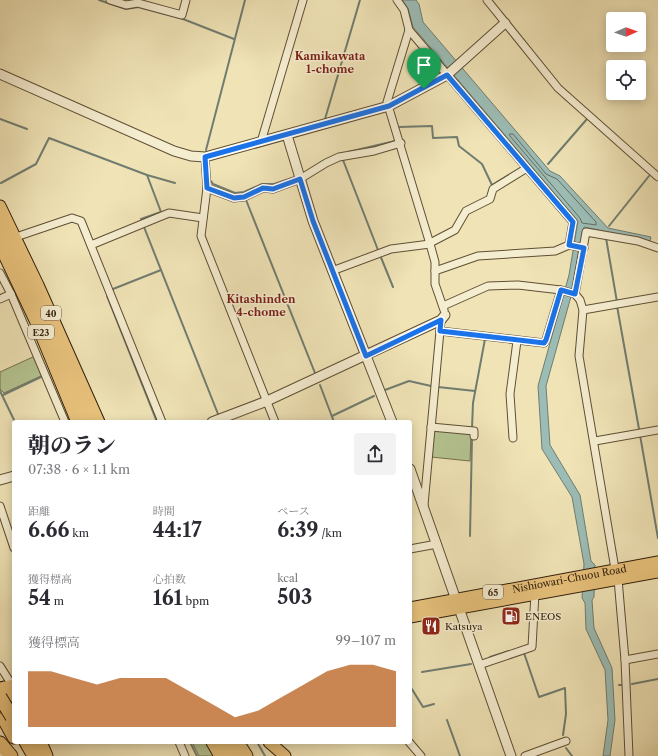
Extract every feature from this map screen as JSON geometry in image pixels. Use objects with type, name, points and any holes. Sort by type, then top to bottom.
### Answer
[{"type":"highway","name":"E23","points":[[0,222],[47,321],[87,420]]},
{"type":"highway","name":"E23","points":[[0,244],[36,320],[77,420]]},
{"type":"highway","points":[[0,697],[12,731]]},
{"type":"highway","points":[[0,743],[10,756]]},
{"type":"highway","points":[[18,744],[25,756]]},
{"type":"highway","points":[[27,744],[34,756]]},
{"type":"highway","points":[[41,744],[46,756]]},
{"type":"highway","points":[[214,744],[220,756]]},
{"type":"highway","points":[[227,744],[234,756]]},
{"type":"highway","points":[[238,744],[246,756]]},
{"type":"main road","name":"40","points":[[0,206],[16,237],[98,420]]},
{"type":"main road","name":"Nishiowari-Chuou Road","points":[[412,615],[458,603],[617,574],[658,562]]},
{"type":"main road","name":"Nishiowari-Chuou Road","points":[[617,574],[658,572]]},
{"type":"main road","name":"Nishiowari-Chuou Road","points":[[412,608],[535,593],[576,581]]},
{"type":"main road","points":[[0,688],[12,688]]},
{"type":"main road","points":[[0,697],[12,689]]},
{"type":"main road","points":[[271,744],[285,756]]},
{"type":"street","points":[[110,0],[126,5],[138,3],[182,15],[186,0]]},
{"type":"street","points":[[262,142],[303,0]]},
{"type":"street","points":[[396,0],[404,10],[409,30],[573,222],[569,245]]},
{"type":"street","points":[[487,0],[558,88],[658,177]]},
{"type":"street","points":[[0,74],[174,151],[191,156],[205,157],[389,106],[448,74],[505,23]]},
{"type":"street","points":[[409,30],[387,102],[401,143],[435,262],[435,284],[443,314],[440,331],[424,505]]},
{"type":"street","points":[[287,135],[313,221],[391,420]]},
{"type":"street","points":[[207,188],[234,198],[244,197],[263,188],[273,189],[300,179],[339,157],[374,151],[401,143]]},
{"type":"street","points":[[205,157],[207,188],[201,236],[274,420]]},
{"type":"street","points":[[332,271],[391,249],[430,244],[455,230],[466,211],[490,199],[493,189],[527,168]]},
{"type":"street","points":[[91,245],[169,213],[203,218]]},
{"type":"street","points":[[16,237],[72,218],[81,221],[161,420]]},
{"type":"street","points":[[629,756],[626,660],[617,574],[580,356],[583,310],[574,294],[586,232],[638,241],[658,248]]},
{"type":"street","points":[[435,271],[478,256],[555,251],[569,245],[584,248]]},
{"type":"street","points":[[0,273],[11,294],[64,420]]},
{"type":"street","points":[[217,420],[267,401],[366,356],[443,314],[488,286],[518,285],[562,290],[574,294]]},
{"type":"street","points":[[440,331],[544,343],[562,290]]},
{"type":"street","points":[[0,299],[11,294]]},
{"type":"street","points":[[583,310],[658,297]]},
{"type":"street","points":[[513,438],[510,394],[518,341]]},
{"type":"street","points":[[431,426],[474,431],[474,436]]},
{"type":"street","points":[[595,441],[658,430]]},
{"type":"street","points":[[412,474],[511,756]]},
{"type":"street","points":[[0,480],[12,477]]},
{"type":"street","points":[[0,506],[12,542]]},
{"type":"street","points":[[412,549],[437,544]]},
{"type":"street","points":[[480,665],[532,647],[535,593]]},
{"type":"street","points":[[626,660],[658,654]]},
{"type":"street","points":[[0,666],[12,686]]},
{"type":"street","points":[[525,756],[566,741]]},
{"type":"street","points":[[180,744],[185,756]]},
{"type":"street","points":[[411,744],[421,756]]},
{"type":"green space","points":[[35,356],[43,375],[4,393],[0,389],[0,372]]},
{"type":"green space","points":[[436,430],[471,434],[470,461],[431,457],[433,433]]},
{"type":"green space","points":[[193,744],[211,744],[217,756],[199,756]]},
{"type":"water","points":[[402,0],[416,0],[419,4],[423,22],[550,171],[560,176],[608,228],[651,237],[650,241],[584,227],[577,275],[546,386],[550,445],[580,495],[591,561],[595,565],[594,597],[592,600],[594,628],[612,668],[615,720],[610,756],[603,756],[608,720],[605,670],[586,629],[585,603],[582,598],[584,564],[572,497],[542,449],[538,386],[569,275],[578,221],[413,27],[408,8]]},
{"type":"waterway","points":[[99,0],[126,9],[138,7],[183,19],[234,39]]},
{"type":"waterway","points":[[206,150],[245,0]]},
{"type":"waterway","points":[[325,119],[360,0]]},
{"type":"waterway","points":[[0,119],[27,129]]},
{"type":"waterway","points":[[548,164],[587,119]]},
{"type":"waterway","points":[[399,127],[432,126],[433,138],[457,137],[459,146],[482,164],[492,185],[522,167]]},
{"type":"waterway","points":[[1,183],[36,164],[49,138],[147,175],[175,183]]},
{"type":"waterway","points":[[348,152],[395,141]]},
{"type":"waterway","points":[[320,163],[336,155]]},
{"type":"waterway","points":[[343,160],[378,250]]},
{"type":"waterway","points":[[141,219],[161,212],[147,175]]},
{"type":"waterway","points":[[609,226],[649,176]]},
{"type":"waterway","points":[[211,181],[213,184],[235,193],[244,192],[262,184],[274,184],[295,177]]},
{"type":"waterway","points":[[246,200],[315,373]]},
{"type":"waterway","points":[[144,227],[218,414]]},
{"type":"waterway","points":[[606,238],[617,302]]},
{"type":"waterway","points":[[380,255],[393,287]]},
{"type":"waterway","points":[[113,289],[161,270]]},
{"type":"waterway","points":[[107,296],[156,420]]},
{"type":"waterway","points":[[617,306],[639,429]]},
{"type":"waterway","points":[[472,428],[473,403],[485,339]]},
{"type":"waterway","points":[[3,395],[43,376]]},
{"type":"waterway","points":[[385,390],[409,381],[431,386]]},
{"type":"waterway","points":[[320,385],[333,420]]},
{"type":"waterway","points":[[438,387],[475,391]]},
{"type":"waterway","points":[[0,391],[14,420]]},
{"type":"waterway","points":[[332,416],[374,396]]},
{"type":"waterway","points":[[640,435],[658,538]]},
{"type":"waterway","points":[[470,536],[472,437]]},
{"type":"waterway","points":[[490,657],[509,651]]},
{"type":"waterway","points":[[524,653],[539,697],[565,688],[566,714],[563,735]]},
{"type":"waterway","points":[[422,672],[471,664]]},
{"type":"waterway","points":[[632,684],[658,679]]},
{"type":"waterway","points":[[619,685],[624,685]]},
{"type":"waterway","points":[[412,689],[423,707],[434,704]]},
{"type":"waterway","points":[[447,720],[460,756]]},
{"type":"waterway","points":[[191,744],[197,756]]},
{"type":"waterway","points":[[258,744],[265,756]]},
{"type":"waterway","points":[[566,748],[572,756]]},
{"type":"place","name":"ENEOS","points":[[511,616]]},
{"type":"place","name":"Katsuya","points":[[431,626]]},
{"type":"district","name":"Kamikawata 1-chome","points":[[330,62]]},
{"type":"district","name":"Kitashinden 4-chome","points":[[261,305]]},
{"type":"route","points":[[447,75],[573,222],[569,245],[584,248],[580,275],[575,294],[561,290],[544,343],[440,331],[441,320],[366,356],[313,221],[300,179],[273,189],[263,188],[244,197],[234,198],[223,192],[207,188],[205,157],[389,106],[424,89],[447,75]]}]
